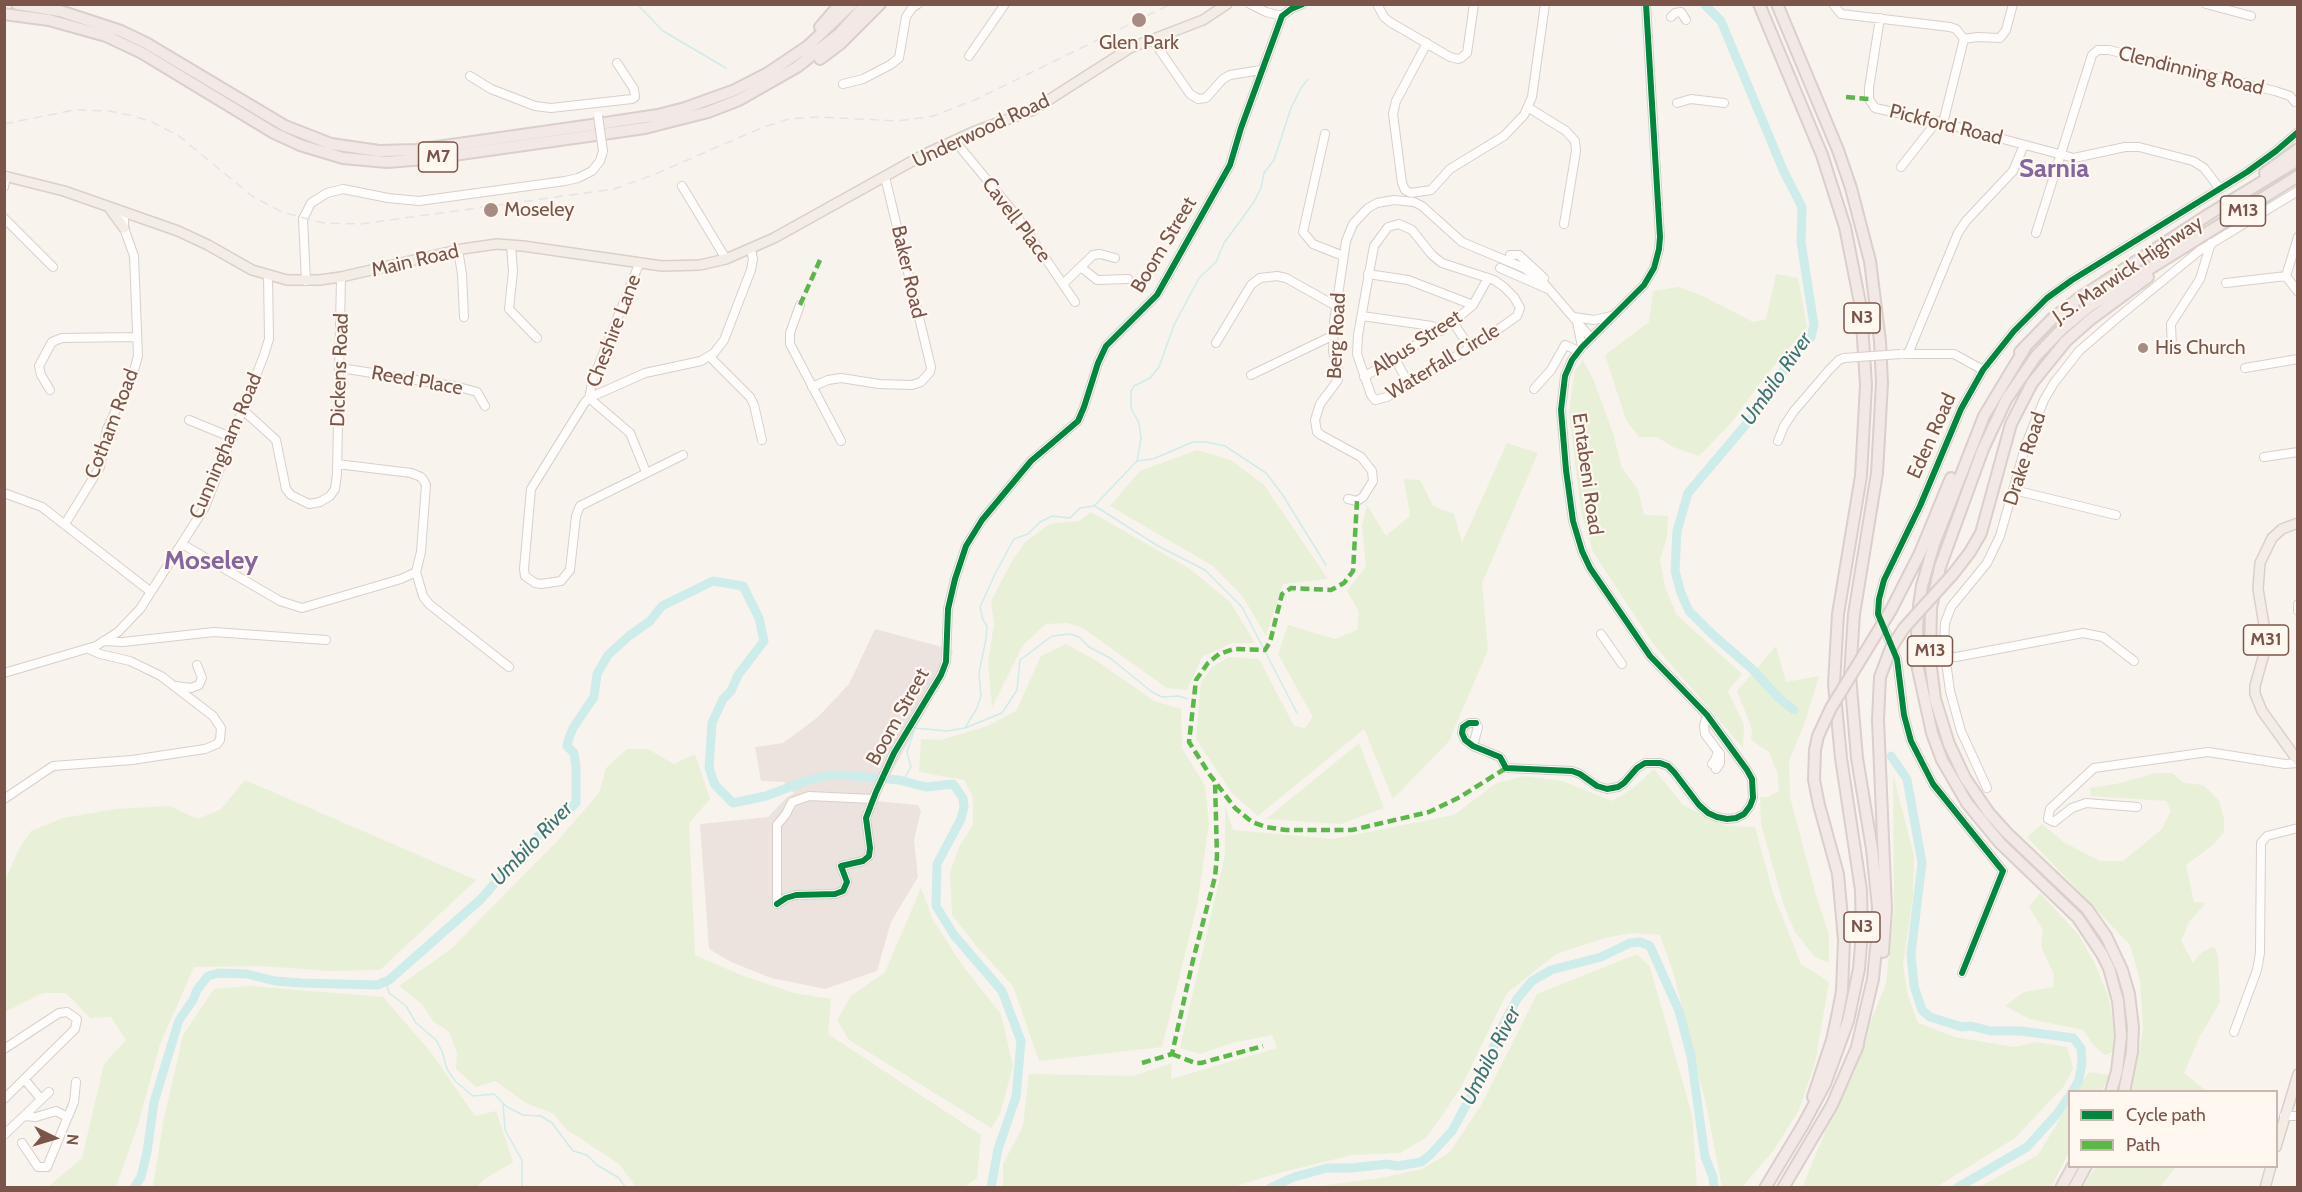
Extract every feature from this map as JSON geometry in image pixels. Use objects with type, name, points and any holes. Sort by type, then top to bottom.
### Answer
[{"type":"highway","name":"M7","points":[[17,4],[60,11],[121,31],[146,43],[285,126],[317,140],[362,150],[416,150],[658,114],[713,99],[768,73],[816,39],[852,4]]},
{"type":"highway","points":[[768,73],[800,46],[840,4]]},
{"type":"highway","name":"M7","points":[[4,14],[49,20],[106,36],[161,64],[274,133],[321,153],[365,161],[425,159],[645,128],[708,112],[773,82],[820,50],[839,34],[866,4]]},
{"type":"highway","points":[[729,104],[762,94],[804,70],[840,44],[880,4]]},
{"type":"highway","name":"N3","points":[[1759,4],[1807,116],[1833,185],[1854,265],[1861,308],[1866,365],[1865,430],[1861,476],[1838,614],[1834,684],[1841,758],[1861,890],[1861,952],[1854,1000],[1825,1084],[1765,1188]]},
{"type":"highway","name":"N3","points":[[1777,4],[1834,140],[1851,188],[1870,261],[1880,341],[1882,383],[1877,473],[1854,614],[1851,656],[1852,710],[1878,907],[1877,949],[1873,979],[1856,1050],[1832,1105],[1783,1188]]},
{"type":"highway","points":[[2211,213],[2298,149]]},
{"type":"highway","name":"J.S. Marwick Highway","points":[[2025,348],[2053,318],[2078,299],[2298,160]]},
{"type":"highway","name":"J.S. Marwick Highway","points":[[2188,246],[2298,176]]},
{"type":"highway","points":[[1856,1050],[1877,992],[1886,932],[1878,712],[1881,678],[1886,658],[1912,617],[1953,574],[1970,552],[1981,532],[2011,424],[2024,397],[2042,369],[2066,341],[2091,319],[2188,246]]},
{"type":"highway","name":"M13","points":[[2124,1090],[2132,1052],[2133,1027],[2129,994],[2122,970],[2106,936],[2087,909],[2006,832],[1989,813],[1965,778],[1949,744],[1935,699],[1930,659],[1930,626],[1940,567],[1947,546],[1995,421],[2018,382],[2048,343],[2074,319],[2112,292],[2188,246]]},
{"type":"highway","points":[[1803,1125],[1832,1040],[1842,991],[1844,961],[1844,919],[1841,897],[1834,858],[1817,794],[1815,750],[1825,718],[1891,610],[1920,553],[1975,420],[2013,358],[2025,348]]},
{"type":"highway","name":"M13","points":[[2025,348],[1984,416],[1934,544],[1919,606],[1918,669],[1932,733],[1942,760],[1966,803],[2000,843],[2078,918],[2109,968],[2118,1001],[2121,1036],[2117,1071],[2112,1090]]},
{"type":"highway","points":[[2061,1188],[2072,1168]]},
{"type":"highway","points":[[2074,1188],[2085,1168]]},
{"type":"main road","name":"Underwood Road","points":[[831,208],[954,140],[1033,110],[1122,53],[1203,20],[1227,4]]},
{"type":"main road","name":"Main Road","points":[[5,176],[57,189],[196,238],[252,270],[268,276],[306,281],[341,277],[481,246],[512,245],[639,264],[687,267],[726,259],[752,249],[831,208]]},
{"type":"main road","points":[[108,207],[124,228]]},
{"type":"main road","name":"M31","points":[[2298,523],[2282,529],[2272,538],[2260,563],[2258,590],[2266,643],[2255,694],[2262,711],[2298,762]]},
{"type":"main road","points":[[2278,1143],[2298,1074]]},
{"type":"main road","points":[[2265,1188],[2271,1168]]},
{"type":"street","points":[[843,84],[863,79],[899,58],[906,17],[918,4]]},
{"type":"street","points":[[969,56],[1005,4]]},
{"type":"street","points":[[1250,4],[1266,12],[1282,16],[1303,4]]},
{"type":"street","points":[[1377,4],[1384,17],[1390,22],[1450,57],[1458,59],[1465,56],[1474,4]]},
{"type":"street","points":[[1427,43],[1396,101],[1393,114],[1402,183],[1405,190],[1411,193],[1431,190],[1450,169],[1504,136],[1528,108],[1534,83],[1545,4]]},
{"type":"street","name":"Entabeni Road","points":[[1473,746],[1500,757],[1506,768],[1572,771],[1597,786],[1607,789],[1624,783],[1637,768],[1645,763],[1660,763],[1674,772],[1699,805],[1708,813],[1727,819],[1744,814],[1753,798],[1752,779],[1707,716],[1638,639],[1590,568],[1573,521],[1562,437],[1561,410],[1565,375],[1580,349],[1644,285],[1654,268],[1659,249],[1646,4]]},
{"type":"street","points":[[1833,4],[1841,14],[1950,27],[1956,29],[1964,39]]},
{"type":"street","points":[[1964,39],[2000,38],[2006,30],[2013,4]]},
{"type":"street","points":[[2206,4],[2251,16]]},
{"type":"street","points":[[1671,17],[1681,12],[1686,20]]},
{"type":"street","name":"Boom Street","points":[[874,795],[810,796],[792,802],[777,825],[779,850],[777,904],[796,895],[835,894],[843,891],[848,882],[841,868],[843,865],[863,861],[869,856],[866,818],[874,795],[946,662],[950,602],[966,546],[982,520],[1031,461],[1078,421],[1102,353],[1156,295],[1230,165],[1261,70],[1282,16]]},
{"type":"street","name":"Pickford Road","points":[[1880,18],[1869,99],[1871,104],[1881,110],[1940,122],[2078,158],[2125,147],[2139,147],[2193,161],[2204,168],[2220,189]]},
{"type":"street","points":[[1152,39],[1190,94],[1198,99],[1206,98],[1230,75],[1261,70]]},
{"type":"street","points":[[1901,167],[1940,122],[1964,39]]},
{"type":"street","name":"Clendinning Road","points":[[2036,233],[2092,55],[2098,50],[2109,50],[2274,91],[2290,96],[2295,102]]},
{"type":"street","points":[[470,76],[491,89],[535,106],[551,108],[628,101],[635,97],[634,89],[617,63]]},
{"type":"street","points":[[1677,103],[1691,99],[1724,103]]},
{"type":"street","points":[[306,281],[303,219],[311,203],[327,193],[343,189],[388,198],[419,201],[578,178],[592,171],[600,161],[603,151],[596,103]]},
{"type":"street","points":[[1528,108],[1566,131],[1575,141],[1576,151],[1564,224]]},
{"type":"street","name":"Eden Road","points":[[1962,974],[2003,871],[1942,796],[1925,771],[1906,726],[1897,659],[1879,619],[1878,609],[1884,580],[1920,506],[1961,409],[1983,370],[2014,330],[2047,298],[2072,280],[2220,189],[2276,151],[2298,132]]},
{"type":"street","points":[[1325,134],[1303,232],[1313,244],[1343,256]]},
{"type":"street","name":"Cavell Place","points":[[954,140],[1016,215],[1075,302]]},
{"type":"street","points":[[1904,354],[1960,229],[2013,171],[2024,145]]},
{"type":"street","points":[[4,187],[5,176]]},
{"type":"street","name":"Baker Road","points":[[812,387],[828,380],[841,378],[879,384],[916,384],[928,375],[931,367],[885,177]]},
{"type":"street","points":[[682,186],[726,259]]},
{"type":"street","name":"Drake Road","points":[[1987,788],[1961,731],[1950,691],[1944,632],[1947,616],[1952,607],[1991,555],[2000,536],[2034,421],[2054,383],[2079,351],[2211,243],[2298,191]]},
{"type":"street","name":"Berg Road","points":[[1348,499],[1357,501],[1369,489],[1373,481],[1370,466],[1361,458],[1326,439],[1317,432],[1315,426],[1317,409],[1338,380],[1333,352],[1336,306],[1348,232],[1359,215],[1377,203],[1403,200],[1422,206],[1462,242],[1524,268],[1552,291]]},
{"type":"street","name":"Cotham Road","points":[[65,524],[100,467],[107,429],[135,366],[137,337],[134,256],[124,228],[124,212]]},
{"type":"street","points":[[4,218],[53,267]]},
{"type":"street","name":"Waterfall Circle","points":[[1399,224],[1412,230],[1432,255],[1442,263],[1491,279],[1514,297],[1519,304],[1520,312],[1470,348],[1383,399],[1375,400],[1371,395],[1357,354],[1368,274],[1371,253],[1378,239],[1388,227],[1399,224]]},
{"type":"street","points":[[2286,276],[2298,237]]},
{"type":"street","points":[[2172,350],[2171,324],[2194,291],[2205,267],[2211,243]]},
{"type":"street","points":[[512,245],[513,272],[509,309],[537,338]]},
{"type":"street","points":[[683,455],[646,472],[630,433],[589,398],[645,373],[710,357],[724,340],[751,270],[752,249]]},
{"type":"street","points":[[458,250],[462,274],[464,317]]},
{"type":"street","points":[[1063,284],[1097,254],[1115,258]]},
{"type":"street","points":[[1510,255],[1519,255],[1526,260],[1548,283],[1591,338]]},
{"type":"street","name":"Cheshire Lane","points":[[639,264],[593,379],[589,398],[531,489],[525,576],[541,584],[561,581],[570,570],[576,516],[580,506],[646,472]]},
{"type":"street","points":[[1491,279],[1501,266],[1552,291]]},
{"type":"street","points":[[1082,268],[1097,280],[1128,279]]},
{"type":"street","points":[[1368,274],[1408,280],[1473,305]]},
{"type":"street","name":"Cunningham Road","points":[[5,671],[89,649],[104,641],[135,616],[151,592],[205,507],[268,345],[268,276]]},
{"type":"street","points":[[1216,343],[1251,285],[1260,278],[1272,276],[1286,278],[1336,306]]},
{"type":"street","points":[[2226,283],[2286,276]]},
{"type":"street","points":[[2286,276],[2298,292]]},
{"type":"street","name":"Dickens Road","points":[[243,410],[276,440],[286,489],[291,495],[300,501],[314,504],[330,496],[337,483],[341,277]]},
{"type":"street","name":"Albus Street","points":[[1365,377],[1453,322],[1473,305],[1491,279]]},
{"type":"street","points":[[800,305],[789,338],[792,350],[841,441]]},
{"type":"street","points":[[1575,318],[1594,320],[1614,315]]},
{"type":"street","points":[[1362,316],[1432,326],[1441,331]]},
{"type":"street","points":[[1534,389],[1551,370],[1565,345],[1580,349],[1575,318]]},
{"type":"street","points":[[1453,322],[1470,348]]},
{"type":"street","points":[[1251,375],[1334,335]]},
{"type":"street","points":[[50,390],[41,375],[39,366],[52,342],[62,338],[137,337]]},
{"type":"street","points":[[1778,441],[1793,413],[1839,360],[1904,354],[1954,354],[1983,370]]},
{"type":"street","points":[[710,357],[750,397],[762,440]]},
{"type":"street","points":[[1395,358],[1409,384]]},
{"type":"street","points":[[2245,368],[2298,359]]},
{"type":"street","name":"Reed Place","points":[[341,368],[459,387],[477,392],[485,406]]},
{"type":"street","points":[[189,420],[232,438]]},
{"type":"street","points":[[2264,458],[2298,453]]},
{"type":"street","points":[[337,464],[411,473],[421,477],[426,485],[421,552],[416,572],[423,596],[429,604],[509,667]]},
{"type":"street","points":[[2014,490],[2116,515]]},
{"type":"street","points":[[4,493],[42,507],[151,592]]},
{"type":"street","points":[[182,544],[280,601],[295,607],[307,607],[402,579],[416,572]]},
{"type":"street","points":[[2298,603],[2298,611]]},
{"type":"street","points":[[119,631],[122,642]]},
{"type":"street","points":[[104,641],[122,642],[214,632],[326,640]]},
{"type":"street","points":[[1946,657],[2083,633],[2103,637],[2134,661]]},
{"type":"street","points":[[1602,634],[1622,664]]},
{"type":"street","points":[[4,799],[53,766],[132,760],[206,749],[217,744],[222,735],[218,722],[202,706],[142,666],[89,649]]},
{"type":"street","points":[[174,686],[191,688],[199,685],[202,678],[197,665]]},
{"type":"street","points":[[1707,716],[1704,726],[1705,734],[1718,751],[1714,767]]},
{"type":"street","points":[[1467,723],[1477,725],[1473,746],[1465,740],[1462,730],[1467,723]]},
{"type":"street","points":[[2137,807],[2086,803],[2072,808],[2054,822],[2050,821],[2048,815],[2050,809],[2094,768],[2208,752],[2285,764],[2298,762]]},
{"type":"street","points":[[2234,1032],[2257,970],[2260,953],[2261,843],[2267,836],[2298,828]]},
{"type":"street","points":[[4,1049],[59,1013],[67,1012],[75,1017],[77,1022],[75,1029],[4,1100]]},
{"type":"street","points":[[25,1080],[41,1100]]},
{"type":"street","points":[[22,1143],[38,1167],[47,1167],[68,1117],[75,1096],[76,1082]]},
{"type":"street","points":[[4,1136],[50,1092]]},
{"type":"street","points":[[24,1116],[38,1117],[52,1111],[68,1117]]},
{"type":"street","points":[[2284,1116],[2298,1116]]},
{"type":"shaded area","points":[[875,629],[953,650],[948,670],[876,801],[918,805],[921,811],[914,840],[918,877],[891,922],[877,971],[825,989],[771,978],[731,962],[709,949],[700,824],[768,817],[787,797],[794,793],[784,782],[761,781],[755,747],[783,743],[818,717],[849,684]]},
{"type":"green space","points":[[1776,274],[1798,278],[1807,327],[1763,379],[1732,422],[1699,456],[1673,447],[1657,437],[1639,437],[1626,420],[1605,355],[1649,322],[1653,291],[1679,287],[1703,296],[1753,322],[1766,319]]},
{"type":"green space","points":[[1583,360],[1594,381],[1613,433],[1622,468],[1638,490],[1644,515],[1668,516],[1667,537],[1660,560],[1665,587],[1677,615],[1742,674],[1728,691],[1744,725],[1743,748],[1654,645],[1593,552],[1581,511],[1569,413],[1574,372]]},
{"type":"green space","points":[[1507,443],[1538,453],[1482,583],[1488,650],[1449,741],[1393,799],[1364,729],[1258,816],[1232,793],[1196,739],[1201,682],[1212,667],[1229,657],[1259,659],[1294,726],[1305,728],[1313,717],[1278,654],[1288,625],[1335,639],[1357,630],[1359,612],[1347,591],[1366,566],[1362,526],[1367,505],[1386,536],[1410,516],[1404,479],[1420,480],[1433,506],[1454,514],[1462,543]]},
{"type":"green space","points":[[1197,450],[1231,460],[1264,485],[1328,579],[1283,584],[1266,636],[1243,597],[1213,566],[1110,506],[1140,471]]},
{"type":"green space","points":[[1091,512],[1190,569],[1230,602],[1255,643],[1232,643],[1202,657],[1187,690],[1167,688],[1083,628],[1067,623],[1046,624],[1023,645],[992,707],[988,662],[994,624],[991,601],[1012,561],[1026,541],[1050,524],[1079,521]]},
{"type":"green space","points":[[1066,644],[1097,661],[1154,701],[1181,709],[1182,748],[1205,786],[1209,824],[1197,906],[1162,1047],[1039,1061],[1013,986],[952,915],[950,872],[960,845],[973,825],[973,797],[964,780],[919,772],[921,739],[941,740],[987,726],[1016,711],[1041,656]]},
{"type":"green space","points":[[1776,646],[1786,682],[1819,676],[1805,722],[1789,761],[1790,797],[1829,935],[1829,963],[1814,956],[1795,932],[1784,906],[1761,824],[1760,797],[1767,797],[1779,791],[1777,772],[1769,752],[1751,740],[1752,729],[1737,691]]},
{"type":"green space","points":[[1359,743],[1384,808],[1341,824],[1266,819]]},
{"type":"green space","points":[[627,749],[648,749],[674,764],[695,754],[710,799],[689,823],[695,955],[741,975],[794,993],[831,999],[828,1034],[981,1135],[977,1178],[963,1188],[636,1187],[619,1164],[566,1129],[554,1114],[526,1103],[495,1081],[476,1087],[456,1069],[457,1053],[449,1032],[433,1021],[422,1004],[399,986],[451,949],[558,840],[599,793],[606,768]]},
{"type":"green space","points":[[1654,769],[1683,805],[1726,826],[1755,827],[1773,893],[1801,964],[1829,982],[1815,1063],[1799,1110],[1773,1151],[1742,1187],[1722,1187],[1707,1109],[1674,975],[1660,935],[1632,933],[1605,938],[1556,954],[1507,993],[1460,1089],[1427,1137],[1400,1153],[1352,1155],[1233,1187],[1003,1187],[1003,1164],[1023,1126],[1029,1074],[1133,1076],[1172,1063],[1171,1079],[1277,1048],[1272,1035],[1232,1043],[1200,1054],[1180,1048],[1225,855],[1225,805],[1233,830],[1333,839],[1454,815],[1495,784],[1524,776],[1562,781],[1612,801],[1632,789]]},
{"type":"green space","points":[[2156,773],[2172,773],[2184,783],[2203,785],[2219,801],[2224,819],[2224,832],[2214,844],[2186,865],[2194,902],[2206,903],[2189,922],[2181,941],[2193,963],[2202,952],[2214,946],[2218,955],[2220,1002],[2200,1036],[2184,1073],[2205,1090],[2126,1090],[2138,1060],[2143,1027],[2140,980],[2130,945],[2027,837],[2042,824],[2065,843],[2100,861],[2123,861],[2162,829],[2171,811],[2166,801],[2091,796],[2090,788],[2116,784]]},
{"type":"green space","points":[[1893,774],[1914,856],[1913,896],[1903,964],[1908,996],[1918,1023],[1955,1037],[2014,1047],[2037,1042],[2067,1047],[2073,1068],[2064,1086],[2015,1138],[1936,1187],[1802,1188],[1886,984],[1894,909]]},
{"type":"green space","points":[[245,780],[476,880],[380,970],[330,971],[261,966],[194,967],[160,1044],[138,1125],[116,1187],[48,1187],[82,1158],[104,1064],[126,1040],[111,1017],[90,1018],[66,993],[43,993],[5,1012],[5,880],[19,849],[31,831],[63,818],[116,809],[169,806],[198,819],[221,809]]},
{"type":"green space","points":[[921,888],[933,920],[962,965],[1001,1014],[1013,1066],[1000,1114],[991,1128],[849,1040],[837,1020],[851,996],[885,972]]},
{"type":"green space","points":[[2040,893],[2078,934],[2094,962],[2108,995],[2114,1030],[2113,1052],[2105,1055],[2094,1046],[2083,1030],[2030,1019],[2005,1006],[2024,992],[2053,987],[2054,975],[2041,946],[2043,930],[2029,907]]},
{"type":"green space","points":[[1637,954],[1650,967],[1692,1115],[1697,1187],[1312,1187],[1381,1178],[1422,1169],[1450,1152],[1481,1105],[1537,994]]},
{"type":"green space","points":[[250,986],[383,997],[430,1051],[475,1116],[496,1111],[513,1162],[483,1180],[477,1187],[153,1187],[163,1123],[183,1035],[214,989]]},
{"type":"green space","points":[[2089,1072],[2110,1075],[2102,1090],[2078,1090]]},
{"type":"green space","points":[[2068,1106],[2068,1154],[2051,1187],[1979,1187],[2038,1155]]},
{"type":"green space","points":[[2095,1168],[2175,1168],[2160,1187],[2082,1187]]},
{"type":"waterway","points":[[637,4],[663,31],[726,68]]},
{"type":"waterway","name":"Umbilo River","points":[[1704,4],[1721,21],[1784,172],[1802,207],[1801,242],[1814,325],[1811,337],[1792,356],[1759,409],[1688,493],[1677,531],[1675,571],[1689,611],[1794,710]]},
{"type":"waterway","points":[[965,728],[981,696],[979,673],[987,626],[980,607],[996,572],[1014,539],[1028,534],[1040,522],[1052,516],[1070,518],[1080,508],[1094,506],[1137,461],[1141,438],[1139,423],[1131,408],[1131,391],[1134,386],[1150,378],[1159,367],[1174,325],[1199,278],[1216,262],[1224,243],[1254,202],[1261,188],[1264,173],[1274,160],[1291,108],[1308,79]]},
{"type":"waterway","points":[[1137,461],[1153,459],[1193,442],[1225,446],[1266,473],[1282,494],[1326,565]]},
{"type":"waterway","points":[[1095,506],[1158,546],[1205,570],[1242,607],[1297,713]]},
{"type":"waterway","name":"Umbilo River","points":[[134,1188],[141,1177],[154,1102],[179,1020],[208,976],[219,973],[247,974],[275,981],[377,985],[389,980],[481,899],[526,847],[576,803],[576,767],[574,753],[567,746],[568,741],[573,728],[594,697],[597,674],[608,655],[650,621],[662,606],[713,581],[743,586],[759,618],[764,641],[738,675],[712,723],[709,768],[715,785],[733,803],[766,796],[824,776],[842,775],[899,780],[926,787],[953,784],[963,798],[964,807],[961,819],[937,864],[936,906],[954,935],[1002,991],[1021,1041],[1016,1097],[998,1149],[991,1188]]},
{"type":"waterway","points":[[903,781],[911,767],[907,752],[915,728],[947,731],[965,728],[1002,713],[1017,690],[1020,660],[1052,636],[1070,634],[1079,637],[1089,647],[1110,658],[1152,692],[1162,697],[1179,696],[1188,699]]},
{"type":"waterway","name":"Umbilo River","points":[[1891,756],[1907,779],[1922,863],[1911,954],[1914,986],[1922,1010],[1930,1017],[1962,1027],[1971,1026],[1991,1031],[2021,1031],[2073,1038],[2081,1048],[2082,1062],[2079,1080],[2073,1090]]},
{"type":"waterway","name":"Umbilo River","points":[[1270,1188],[1294,1177],[1327,1168],[1387,1164],[1397,1166],[1421,1162],[1452,1131],[1475,1089],[1503,1025],[1517,999],[1532,981],[1551,970],[1601,957],[1630,943],[1640,942],[1650,946],[1679,1011],[1691,1056],[1705,1157],[1713,1177],[1714,1188]]},
{"type":"waterway","points":[[384,982],[389,993],[406,1006],[416,1023],[436,1040],[447,1069],[455,1081],[473,1096],[494,1094],[507,1107],[523,1115],[541,1116],[552,1123],[573,1151],[587,1155],[597,1165],[619,1178],[626,1188]]},
{"type":"waterway","name":"Umbilo River","points":[[1957,1188],[2027,1147],[2068,1098]]},
{"type":"waterway","points":[[503,1103],[505,1130],[522,1160],[522,1188]]},
{"type":"railway","points":[[4,124],[74,110],[109,111],[129,115],[150,121],[179,136],[252,196],[282,212],[323,223],[361,224],[614,189],[653,175],[761,128],[789,119],[819,117],[898,121],[933,116],[977,99],[1171,4]]},
{"type":"marked path","points":[[1846,97],[1869,99]]},
{"type":"marked path","points":[[800,305],[820,260]]},
{"type":"marked path","points":[[1357,501],[1353,571],[1344,583],[1331,590],[1291,588],[1282,594],[1270,642],[1265,650],[1234,649],[1219,654],[1208,663],[1196,680],[1189,742],[1235,808],[1252,822],[1286,830],[1352,830],[1429,812],[1460,797],[1506,768]]},
{"type":"marked path","points":[[1142,1063],[1172,1054],[1215,877],[1217,856],[1215,782]]},
{"type":"marked path","points":[[1172,1054],[1201,1063],[1263,1046]]},
{"type":"cycle path","points":[[777,904],[796,895],[835,894],[843,891],[847,882],[841,866],[863,861],[869,856],[866,818],[876,792],[894,753],[941,675],[946,662],[948,609],[966,546],[982,520],[1031,461],[1078,421],[1106,346],[1157,295],[1230,165],[1241,128],[1282,16],[1303,4]]},
{"type":"cycle path","points":[[1476,723],[1469,723],[1463,727],[1462,733],[1465,740],[1473,746],[1500,757],[1506,768],[1572,771],[1597,786],[1607,789],[1624,783],[1637,768],[1645,763],[1660,763],[1668,766],[1674,772],[1699,805],[1708,813],[1727,819],[1744,814],[1753,798],[1752,779],[1747,770],[1707,715],[1650,656],[1590,568],[1573,521],[1566,470],[1561,410],[1565,376],[1572,360],[1582,347],[1644,285],[1654,268],[1659,249],[1646,4]]},
{"type":"cycle path","points":[[1962,973],[2003,871],[1933,784],[1911,741],[1904,715],[1897,659],[1878,614],[1884,580],[1920,506],[1961,409],[1983,370],[2014,331],[2047,298],[2072,280],[2247,172],[2298,132]]},
{"type":"place","name":"Glen Park","points":[[1139,20]]},
{"type":"place","name":"Moseley","points":[[491,210]]},
{"type":"place","name":"His Church","points":[[2143,348]]},
{"type":"district","name":"Sarnia","points":[[2054,169]]},
{"type":"district","name":"Moseley","points":[[211,561]]}]
